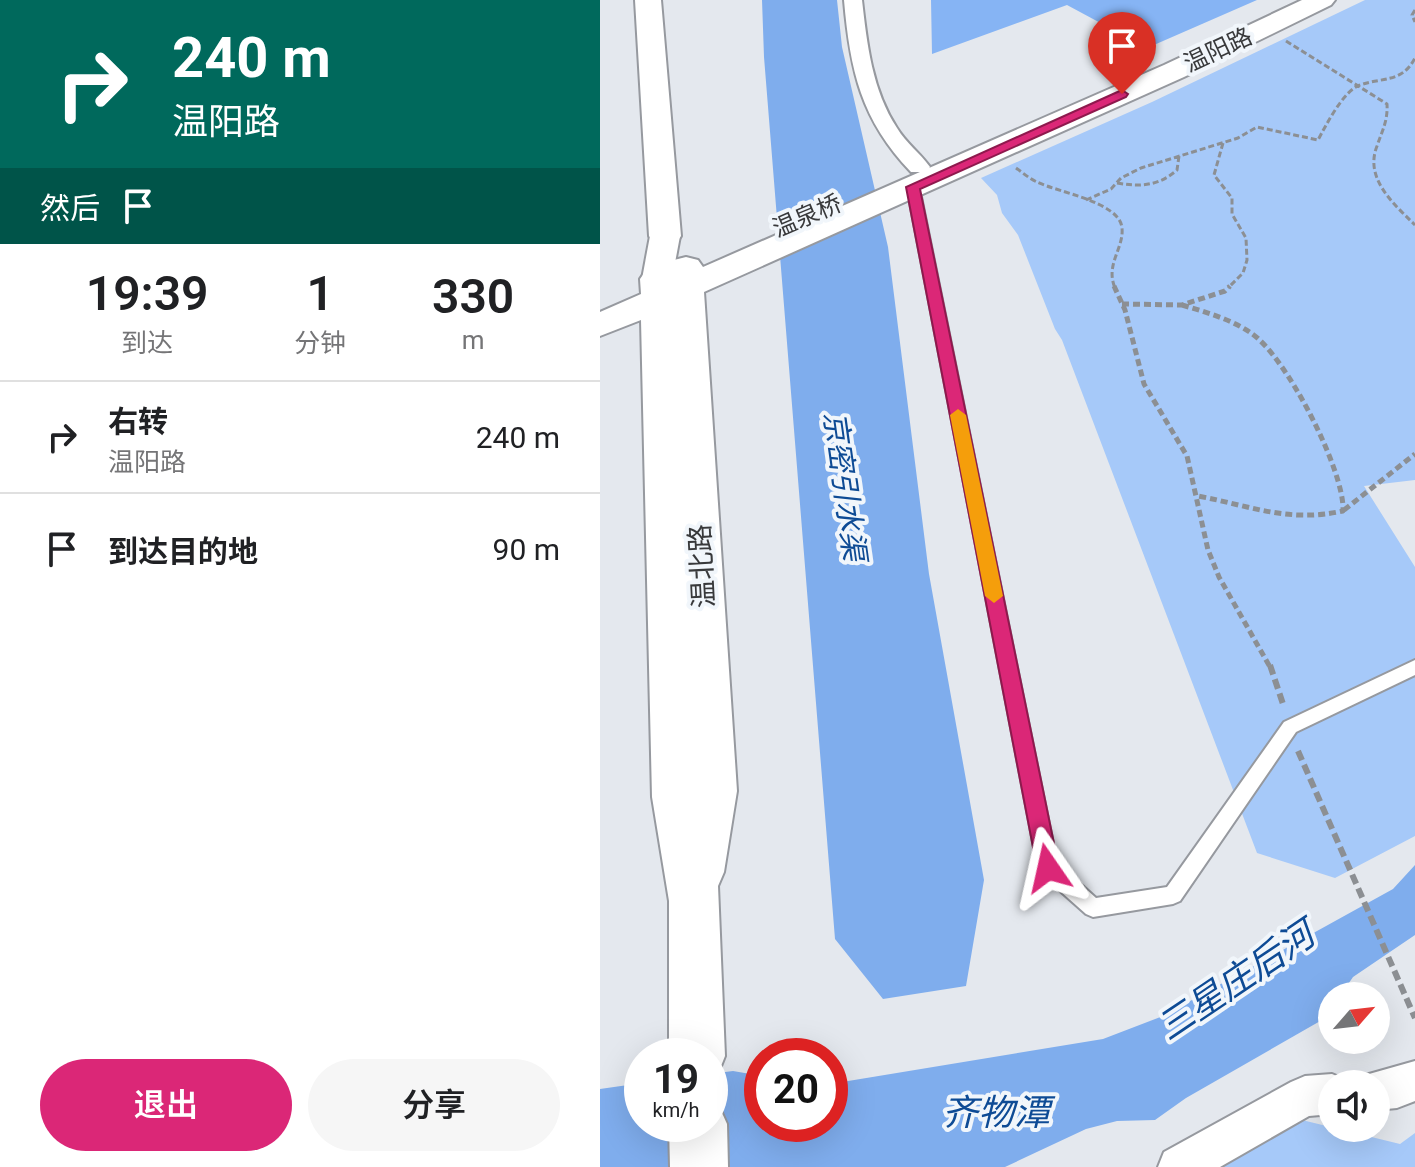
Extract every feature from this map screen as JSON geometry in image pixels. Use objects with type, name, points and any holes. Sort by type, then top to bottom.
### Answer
[{"type":"main road","name":"温北路","points":[[648,0],[670,274],[676,797],[695,901],[697,1038]]},
{"type":"main road","name":"温阳路","points":[[903,183],[1296,0]]},
{"type":"main road","name":"温阳路","points":[[903,183],[992,152],[1322,0]]},
{"type":"main road","name":"温泉桥","points":[[670,274],[734,257],[903,183]]},
{"type":"main road","points":[[600,303],[670,274]]},
{"type":"main road","points":[[600,325],[670,274]]},
{"type":"main road","points":[[698,1142],[699,1167]]},
{"type":"street","points":[[853,0],[862,75],[897,147],[903,183]]},
{"type":"street","points":[[1390,1089],[1415,1081]]},
{"type":"street","points":[[1179,1167],[1305,1096],[1318,1095]]},
{"type":"lane","points":[[903,183],[1048,868],[1093,908],[1173,895],[1290,727],[1415,667]]},
{"type":"path","points":[[1415,10],[1412,15],[1415,22]]},
{"type":"path","points":[[1264,29],[1387,104],[1389,125],[1374,153],[1379,188],[1415,225]]},
{"type":"path","points":[[1086,200],[1111,189],[1132,172],[1223,143],[1257,127],[1318,140],[1333,112],[1358,85],[1385,83],[1412,68],[1415,58]]},
{"type":"path","points":[[1122,304],[1182,305],[1211,298],[1225,291],[1243,273],[1247,260],[1246,238],[1232,214],[1232,198],[1214,175],[1223,143]]},
{"type":"path","points":[[992,152],[1036,182],[1110,209],[1120,219],[1123,230],[1111,265],[1112,281],[1122,304],[1144,384],[1187,456],[1208,550],[1219,577],[1266,655],[1290,727],[1415,1018]]},
{"type":"path","points":[[1116,183],[1132,186],[1160,183],[1177,170],[1179,156]]},
{"type":"path","points":[[1182,305],[1252,333],[1275,354],[1289,375],[1344,494],[1343,511]]},
{"type":"path","points":[[1198,496],[1235,501],[1285,518],[1325,516],[1343,511],[1415,454]]},
{"type":"shaded area","points":[[931,0],[1257,0],[1147,48],[1067,5],[932,54]]},
{"type":"shaded area","points":[[1365,0],[1415,0],[1415,480],[1364,486],[1415,567],[1415,836],[1335,878],[1257,853],[1062,340],[1018,235],[1002,213],[997,195],[981,178],[1152,102]]},
{"type":"shaded area","points":[[1302,1120],[1318,1124],[1318,1142],[1400,1144],[1415,1133],[1415,1167],[1216,1167]]},
{"type":"water","name":"京密引水渠","points":[[762,0],[837,0],[842,47],[888,247],[929,574],[984,880],[966,986],[883,999],[835,939],[764,57]]},
{"type":"water","name":"齐物潭","points":[[1415,865],[1415,935],[1350,982],[1318,982],[1318,1022],[1186,1098],[1155,1120],[1117,1121],[1086,1129],[1005,1167],[600,1167],[600,1089],[624,1086],[624,1142],[728,1142],[728,1072],[733,1071],[744,1073],[744,1142],[848,1142],[848,1081],[1103,1039],[1163,1016],[1393,889]]},
{"type":"slow traffic","points":[[958,415],[994,596]]},
{"type":"route","points":[[1048,868],[913,187],[1122,94]]},
{"type":"water label","name":"三星庄后河","points":[[1236,981]]}]
